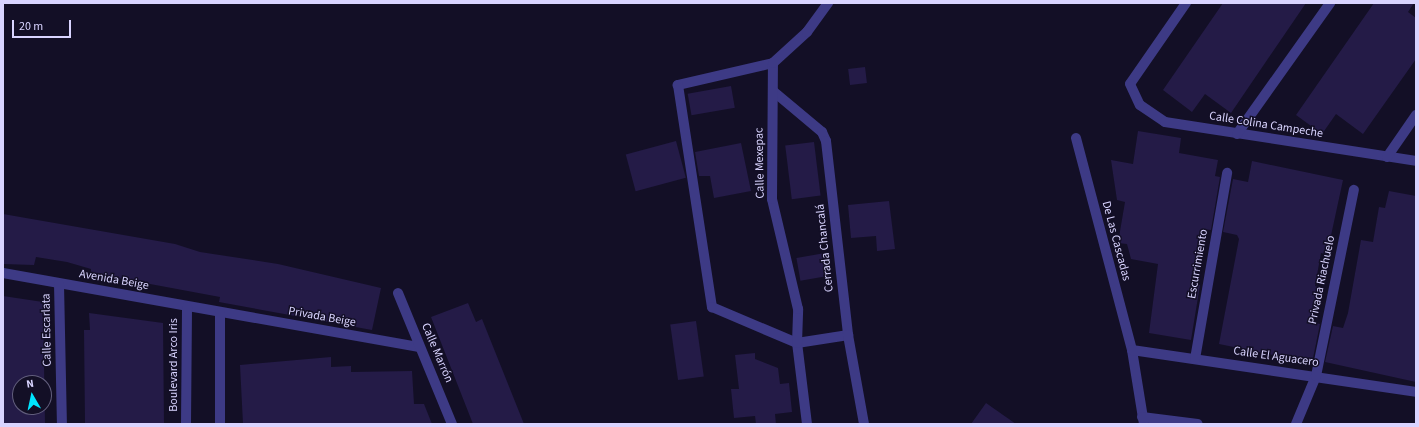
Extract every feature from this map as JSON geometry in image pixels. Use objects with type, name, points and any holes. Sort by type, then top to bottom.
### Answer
[{"type":"street","points":[[828,3],[807,32],[773,63],[678,85],[712,307],[797,342],[848,336]]},
{"type":"street","name":"Calle Colina Campeche","points":[[1186,3],[1130,84],[1140,105],[1165,122],[1416,161]]},
{"type":"street","points":[[1237,134],[1330,3]]},
{"type":"street","name":"Calle Mexepac","points":[[773,63],[772,199],[798,309],[797,342],[807,424]]},
{"type":"street","name":"Cerrada Chancalá","points":[[773,91],[822,132],[826,141],[848,336],[864,424]]},
{"type":"street","points":[[1386,157],[1416,115]]},
{"type":"street","name":"De Las Cascadas","points":[[1076,138],[1132,350],[1143,420]]},
{"type":"street","name":"Escurrimiento","points":[[1195,359],[1227,173]]},
{"type":"street","name":"Privada Riachuelo","points":[[1296,424],[1316,376],[1354,190]]},
{"type":"street","name":"Avenida Beige","points":[[3,273],[220,313]]},
{"type":"street","name":"Calle Escarlata","points":[[59,284],[62,424]]},
{"type":"street","name":"Calle Marrón","points":[[398,293],[452,424]]},
{"type":"street","name":"Boulevard Arco Iris","points":[[186,424],[187,307]]},
{"type":"street","points":[[220,313],[220,424]]},
{"type":"street","name":"Privada Beige","points":[[220,313],[419,346]]},
{"type":"street","name":"Calle El Aguacero","points":[[1132,350],[1416,392]]},
{"type":"street","points":[[1143,420],[1198,424]]},
{"type":"building","points":[[1223,3],[1306,3],[1231,113],[1205,94],[1192,112],[1163,90]]},
{"type":"building","points":[[1374,3],[1414,3],[1408,12],[1416,18],[1416,59],[1363,134],[1336,114],[1322,134],[1296,115]]},
{"type":"building","points":[[865,67],[867,83],[850,85],[848,69]]},
{"type":"building","points":[[731,86],[735,108],[691,115],[688,94]]},
{"type":"building","points":[[1138,131],[1181,138],[1179,153],[1218,160],[1215,176],[1220,177],[1211,230],[1202,229],[1193,284],[1200,285],[1191,340],[1149,333],[1158,264],[1131,259],[1127,244],[1118,243],[1125,202],[1117,200],[1111,160],[1133,164]]},
{"type":"building","points":[[676,141],[686,178],[636,191],[626,154]]},
{"type":"building","points":[[814,142],[821,196],[792,199],[785,146]]},
{"type":"building","points":[[741,143],[751,191],[714,198],[710,176],[699,176],[695,152]]},
{"type":"building","points":[[1252,161],[1343,180],[1327,254],[1321,253],[1315,286],[1318,287],[1312,322],[1320,324],[1312,363],[1219,344],[1239,239],[1237,235],[1223,232],[1233,179],[1248,182]]},
{"type":"building","points":[[1389,191],[1416,196],[1416,382],[1325,362],[1333,326],[1343,328],[1348,313],[1361,240],[1373,242],[1379,207],[1385,208]]},
{"type":"building","points":[[889,201],[895,249],[877,251],[876,236],[851,238],[848,205]]},
{"type":"building","points":[[3,214],[175,244],[200,252],[278,264],[381,288],[372,330],[219,302],[220,297],[91,273],[91,269],[67,262],[36,257],[34,265],[3,264]]},
{"type":"building","points":[[825,253],[829,276],[800,281],[796,258]]},
{"type":"building","points":[[3,296],[43,302],[44,375],[12,375],[12,415],[45,415],[45,424],[3,424]]},
{"type":"building","points":[[468,303],[476,322],[482,319],[524,424],[473,424],[431,317]]},
{"type":"building","points":[[89,313],[163,323],[164,424],[85,424],[84,330],[90,330]]},
{"type":"building","points":[[696,321],[704,376],[678,380],[670,325]]},
{"type":"building","points":[[755,353],[755,359],[778,368],[780,384],[789,383],[792,412],[775,414],[776,424],[756,424],[755,416],[734,418],[731,389],[739,389],[735,355]]},
{"type":"building","points":[[331,357],[331,367],[351,366],[351,372],[412,371],[414,404],[424,404],[432,424],[243,424],[240,365]]},
{"type":"building","points":[[986,403],[1016,424],[971,424]]}]
